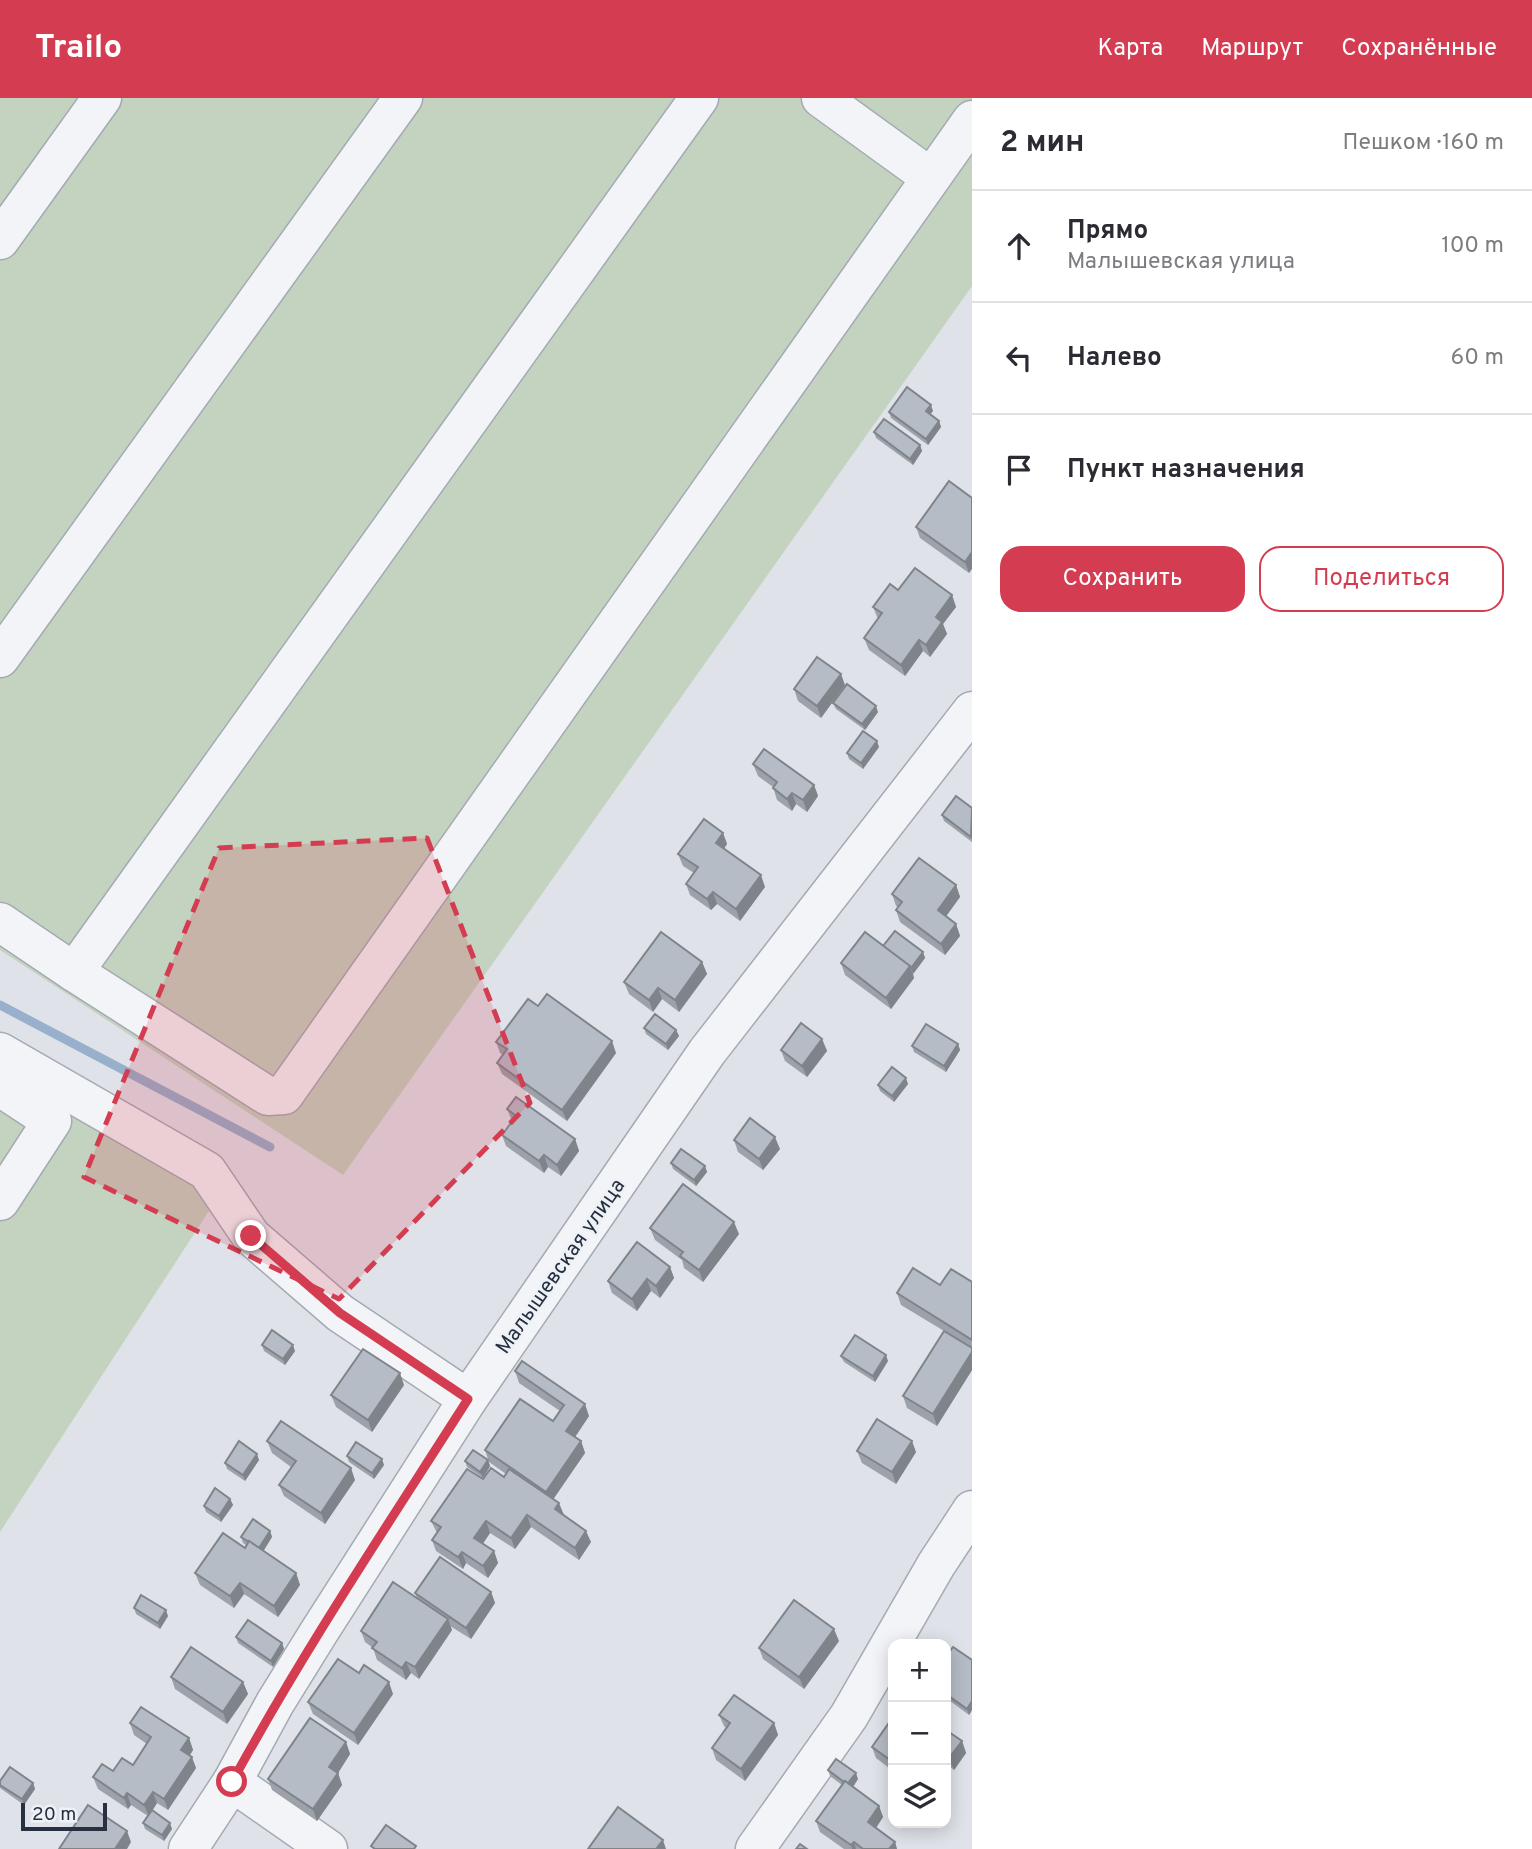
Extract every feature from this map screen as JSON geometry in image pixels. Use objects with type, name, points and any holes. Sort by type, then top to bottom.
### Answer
[{"type":"street","points":[[0,240],[102,98]]},
{"type":"street","points":[[0,658],[403,98]]},
{"type":"street","points":[[74,972],[699,98]]},
{"type":"street","points":[[821,98],[930,177]]},
{"type":"street","points":[[0,922],[268,1096],[284,1095],[972,120]]},
{"type":"street","name":"Малышевская улица","points":[[188,1849],[232,1782],[318,1632],[468,1399],[708,1052],[972,711]]},
{"type":"street","points":[[0,1052],[206,1171],[251,1236],[340,1313],[468,1399]]},
{"type":"street","points":[[0,1087],[52,1121],[0,1201]]},
{"type":"street","points":[[755,1849],[849,1716],[936,1565],[972,1510]]},
{"type":"street","points":[[232,1782],[328,1849]]},
{"type":"highlighted area","points":[[427,838],[530,1103],[339,1299],[84,1177],[219,848]]},
{"type":"green space","points":[[0,98],[972,98],[972,286],[343,1175],[0,950]]},
{"type":"green space","points":[[0,1068],[196,1187],[209,1211],[0,1532]]},
{"type":"building","points":[[907,387],[931,405],[926,411],[939,421],[926,439],[889,412]]},
{"type":"building","points":[[884,419],[920,445],[910,459],[874,432]]},
{"type":"building","points":[[949,481],[972,498],[972,552],[965,562],[916,527]]},
{"type":"building","points":[[915,568],[952,595],[936,617],[942,622],[926,645],[919,640],[901,665],[864,638],[882,613],[873,607],[890,584],[898,590]]},
{"type":"building","points":[[817,657],[841,674],[817,706],[794,689]]},
{"type":"building","points":[[847,684],[876,706],[862,724],[833,703]]},
{"type":"building","points":[[863,731],[877,741],[861,763],[847,753]]},
{"type":"building","points":[[764,749],[814,785],[803,800],[792,793],[787,799],[773,788],[777,782],[753,764]]},
{"type":"building","points":[[956,796],[972,808],[971,837],[942,815]]},
{"type":"building","points":[[704,819],[723,833],[716,843],[761,875],[736,909],[713,892],[707,899],[686,884],[698,867],[678,854]]},
{"type":"building","points":[[919,858],[956,885],[938,910],[956,924],[941,944],[896,910],[902,902],[892,894]]},
{"type":"building","points":[[895,931],[923,952],[911,968],[883,946]]},
{"type":"building","points":[[661,932],[702,962],[675,1000],[658,988],[649,1000],[624,982]]},
{"type":"building","points":[[865,932],[910,966],[886,998],[841,963]]},
{"type":"building","points":[[547,994],[612,1041],[562,1110],[497,1063],[507,1049],[496,1042],[528,999],[538,1006]]},
{"type":"building","points":[[655,1014],[676,1030],[666,1044],[644,1028]]},
{"type":"building","points":[[801,1023],[822,1039],[802,1066],[781,1050]]},
{"type":"building","points":[[926,1024],[958,1044],[944,1066],[912,1046]]},
{"type":"building","points":[[892,1067],[906,1078],[892,1096],[878,1085]]},
{"type":"building","points":[[516,1097],[575,1139],[557,1165],[544,1155],[539,1161],[502,1135],[516,1116],[507,1109]]},
{"type":"building","points":[[750,1118],[775,1137],[759,1159],[734,1140]]},
{"type":"building","points":[[681,1149],[705,1166],[694,1180],[671,1163]]},
{"type":"building","points":[[683,1184],[734,1222],[699,1270],[680,1256],[683,1252],[650,1228]]},
{"type":"building","points":[[637,1242],[670,1267],[656,1286],[647,1279],[632,1299],[608,1281]]},
{"type":"building","points":[[913,1268],[940,1285],[951,1269],[972,1282],[972,1340],[897,1293]]},
{"type":"building","points":[[272,1330],[293,1345],[283,1359],[262,1345]]},
{"type":"building","points":[[944,1331],[972,1348],[972,1352],[933,1414],[903,1396]]},
{"type":"building","points":[[855,1335],[886,1355],[873,1376],[841,1356]]},
{"type":"building","points":[[363,1349],[400,1373],[368,1420],[331,1395]]},
{"type":"building","points":[[522,1361],[585,1404],[566,1431],[581,1441],[546,1492],[485,1450],[520,1399],[553,1421],[564,1405],[515,1371]]},
{"type":"building","points":[[877,1419],[912,1441],[892,1472],[857,1451]]},
{"type":"building","points":[[281,1421],[351,1468],[321,1513],[279,1485],[296,1461],[267,1441]]},
{"type":"building","points":[[239,1441],[257,1454],[243,1475],[225,1463]]},
{"type":"building","points":[[356,1442],[382,1459],[372,1473],[347,1456]]},
{"type":"building","points":[[473,1450],[488,1460],[480,1472],[465,1461]]},
{"type":"building","points":[[491,1468],[504,1477],[509,1469],[559,1503],[555,1509],[586,1531],[575,1548],[527,1515],[511,1538],[486,1521],[474,1538],[494,1551],[483,1566],[462,1552],[458,1557],[432,1540],[441,1527],[431,1521],[467,1469],[483,1479]]},
{"type":"building","points":[[215,1488],[230,1499],[219,1516],[204,1506]]},
{"type":"building","points":[[253,1519],[270,1531],[259,1548],[241,1537]]},
{"type":"building","points":[[223,1533],[245,1548],[249,1541],[296,1573],[274,1606],[240,1583],[230,1596],[195,1573]]},
{"type":"building","points":[[440,1557],[491,1592],[466,1628],[415,1593]]},
{"type":"building","points":[[393,1582],[448,1619],[415,1667],[406,1662],[402,1668],[372,1648],[377,1642],[361,1631]]},
{"type":"building","points":[[141,1595],[166,1610],[158,1623],[134,1608]]},
{"type":"building","points":[[794,1600],[834,1629],[799,1677],[759,1648]]},
{"type":"building","points":[[248,1620],[282,1643],[271,1661],[236,1637]]},
{"type":"building","points":[[191,1647],[243,1682],[223,1712],[171,1677]]},
{"type":"building","points":[[953,1647],[972,1660],[972,1701],[967,1709],[951,1698]]},
{"type":"building","points":[[338,1659],[359,1673],[364,1665],[389,1682],[354,1733],[308,1702]]},
{"type":"building","points":[[734,1695],[774,1723],[741,1769],[712,1748],[730,1723],[719,1715]]},
{"type":"building","points":[[141,1707],[189,1738],[181,1750],[192,1757],[164,1799],[153,1792],[144,1805],[127,1793],[124,1798],[93,1777],[102,1764],[113,1771],[122,1758],[133,1765],[151,1737],[130,1723]]},
{"type":"building","points":[[310,1718],[346,1742],[329,1767],[338,1773],[313,1809],[268,1779]]},
{"type":"building","points":[[888,1724],[888,1758],[872,1747]]},
{"type":"building","points":[[951,1733],[962,1741],[951,1755]]},
{"type":"building","points":[[836,1759],[856,1773],[848,1783],[828,1770]]},
{"type":"building","points":[[10,1767],[33,1783],[22,1799],[0,1785]]},
{"type":"building","points":[[845,1781],[879,1806],[868,1822],[895,1842],[889,1849],[863,1849],[854,1842],[851,1845],[816,1821]]},
{"type":"building","points":[[88,1805],[127,1831],[115,1849],[59,1849]]},
{"type":"building","points":[[618,1807],[663,1840],[656,1849],[588,1849]]},
{"type":"building","points":[[152,1810],[170,1823],[162,1835],[143,1823]]},
{"type":"building","points":[[386,1825],[416,1846],[414,1849],[375,1849],[371,1846]]},
{"type":"waterway","points":[[0,1005],[270,1147]]},
{"type":"route","points":[[232,1782],[318,1632],[468,1399],[340,1313],[251,1236]]}]
